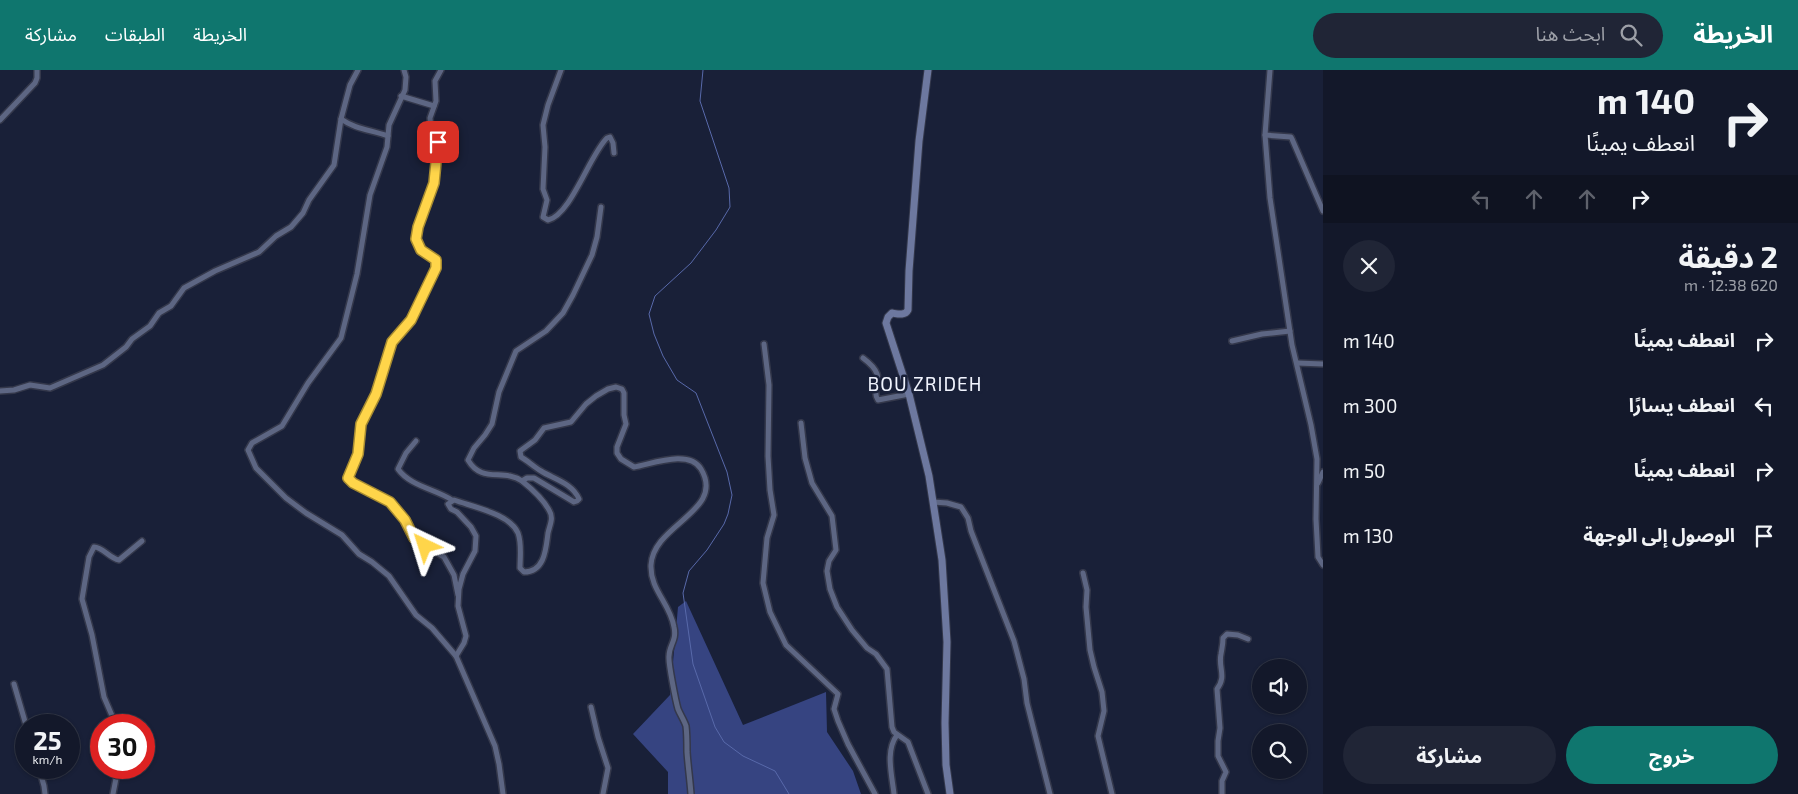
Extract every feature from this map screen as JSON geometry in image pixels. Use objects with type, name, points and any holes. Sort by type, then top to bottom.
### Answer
[{"type":"street","points":[[0,120],[35,84],[37,70]]},
{"type":"street","points":[[0,391],[14,390],[30,385],[50,388],[104,365],[126,347],[132,339],[150,326],[160,313],[171,306],[184,288],[259,252],[276,236],[290,227],[302,213],[334,165],[340,120],[350,85],[358,70]]},
{"type":"street","points":[[404,70],[406,84],[388,125],[388,136],[383,160],[370,195],[357,274],[341,338],[308,382],[282,426],[252,444],[248,450],[256,468],[286,498],[342,535],[359,554],[389,576],[416,615],[432,628],[456,656],[495,746],[503,794]]},
{"type":"street","points":[[440,70],[435,81],[436,101],[430,118],[431,130],[438,142],[437,165],[434,183],[418,227],[416,239],[421,250],[436,260],[436,268],[411,320],[392,342],[376,394],[361,424],[358,454],[348,478],[353,483],[390,502],[405,520],[414,538],[444,557],[454,575],[458,606],[466,636],[456,656]]},
{"type":"street","points":[[561,70],[543,125],[545,147],[543,189],[546,200],[543,217],[548,220],[558,214],[584,177],[607,138],[612,140],[614,152]]},
{"type":"street","points":[[928,70],[920,124],[908,310],[906,313],[900,314],[892,312],[886,323],[909,394],[929,476],[942,560],[947,642],[944,724],[946,765],[950,794]]},
{"type":"street","points":[[1270,70],[1265,135],[1270,198],[1290,331],[1317,459],[1316,519],[1318,558],[1323,565]]},
{"type":"street","points":[[401,96],[434,106]]},
{"type":"street","points":[[340,120],[356,128],[372,130],[388,136]]},
{"type":"street","points":[[1265,135],[1285,136],[1292,139],[1323,211]]},
{"type":"street","points":[[416,441],[398,469],[401,473],[411,481],[442,493],[452,500],[504,517],[512,523],[518,534],[520,568],[527,572],[540,565],[546,553],[552,518],[549,510],[538,496],[516,476],[487,475],[472,467],[468,460],[474,448],[492,424],[499,392],[516,351],[546,331],[563,313],[573,296],[592,255],[597,237],[601,208]]},
{"type":"street","points":[[1232,341],[1262,334],[1290,331]]},
{"type":"street","points":[[764,344],[769,386],[768,456],[774,515],[767,538],[763,583],[770,612],[786,645],[838,694],[834,709],[838,721],[875,794]]},
{"type":"street","points":[[864,358],[876,369],[879,376],[876,392],[878,400],[909,394]]},
{"type":"street","points":[[1298,363],[1323,364]]},
{"type":"street","points":[[522,480],[534,478],[574,502],[577,501],[579,499],[577,495],[566,484],[541,471],[521,457],[520,451],[535,440],[544,428],[571,422],[586,404],[608,389],[616,387],[622,389],[624,393],[626,424],[617,448],[617,453],[621,459],[634,467],[674,458],[693,462],[701,469],[707,484],[707,491],[703,499],[690,514],[660,540],[652,555],[651,565],[655,589],[669,608],[675,629],[675,641],[669,656],[678,708],[685,725],[691,794]]},
{"type":"street","points":[[801,423],[805,458],[812,483],[832,516],[836,550],[829,561],[827,571],[830,589],[837,606],[852,630],[867,648],[876,654],[886,669],[892,727],[897,735],[908,742],[928,794]]},
{"type":"street","points":[[1316,485],[1323,472]]},
{"type":"street","points":[[452,500],[448,504],[449,507],[457,512],[476,536],[475,551],[463,574],[458,595]]},
{"type":"street","points":[[933,502],[961,507],[968,518],[971,531],[1014,642],[1050,794]]},
{"type":"street","points":[[111,714],[101,686],[92,635],[82,599],[83,585],[89,557],[94,546],[112,558],[119,560],[142,540]]},
{"type":"street","points":[[1083,573],[1087,590],[1086,607],[1090,650],[1102,692],[1104,711],[1098,736],[1112,794]]},
{"type":"street","points":[[1222,794],[1222,780],[1226,772],[1218,756],[1220,728],[1216,689],[1221,683],[1222,677],[1221,654],[1224,649],[1223,638],[1227,634],[1248,638]]},
{"type":"street","points":[[14,684],[23,714]]},
{"type":"street","points":[[591,707],[608,768],[603,794]]},
{"type":"street","points":[[894,794],[890,755],[892,741],[897,735]]},
{"type":"street","points":[[42,779],[44,794]]},
{"type":"street","points":[[113,794],[116,779]]},
{"type":"shaded area","points":[[686,601],[743,725],[826,692],[827,732],[853,771],[861,794],[668,794],[668,772],[633,734],[670,695],[678,607]]},
{"type":"waterway","points":[[703,70],[700,101],[729,188],[730,207],[716,230],[691,263],[655,296],[649,314],[654,334],[663,356],[677,380],[696,393],[727,472],[732,495],[724,524],[707,550],[689,571],[683,593],[693,664],[715,727],[724,742],[743,756],[775,771],[789,794]]},
{"type":"district","name":"BOU ZRIDEH","points":[[925,384]]},
{"type":"route","points":[[425,546],[414,538],[405,520],[390,502],[353,483],[348,478],[358,454],[361,424],[376,394],[392,342],[411,320],[433,278],[437,265],[433,257],[421,250],[416,239],[418,227],[434,183],[438,142]]}]
